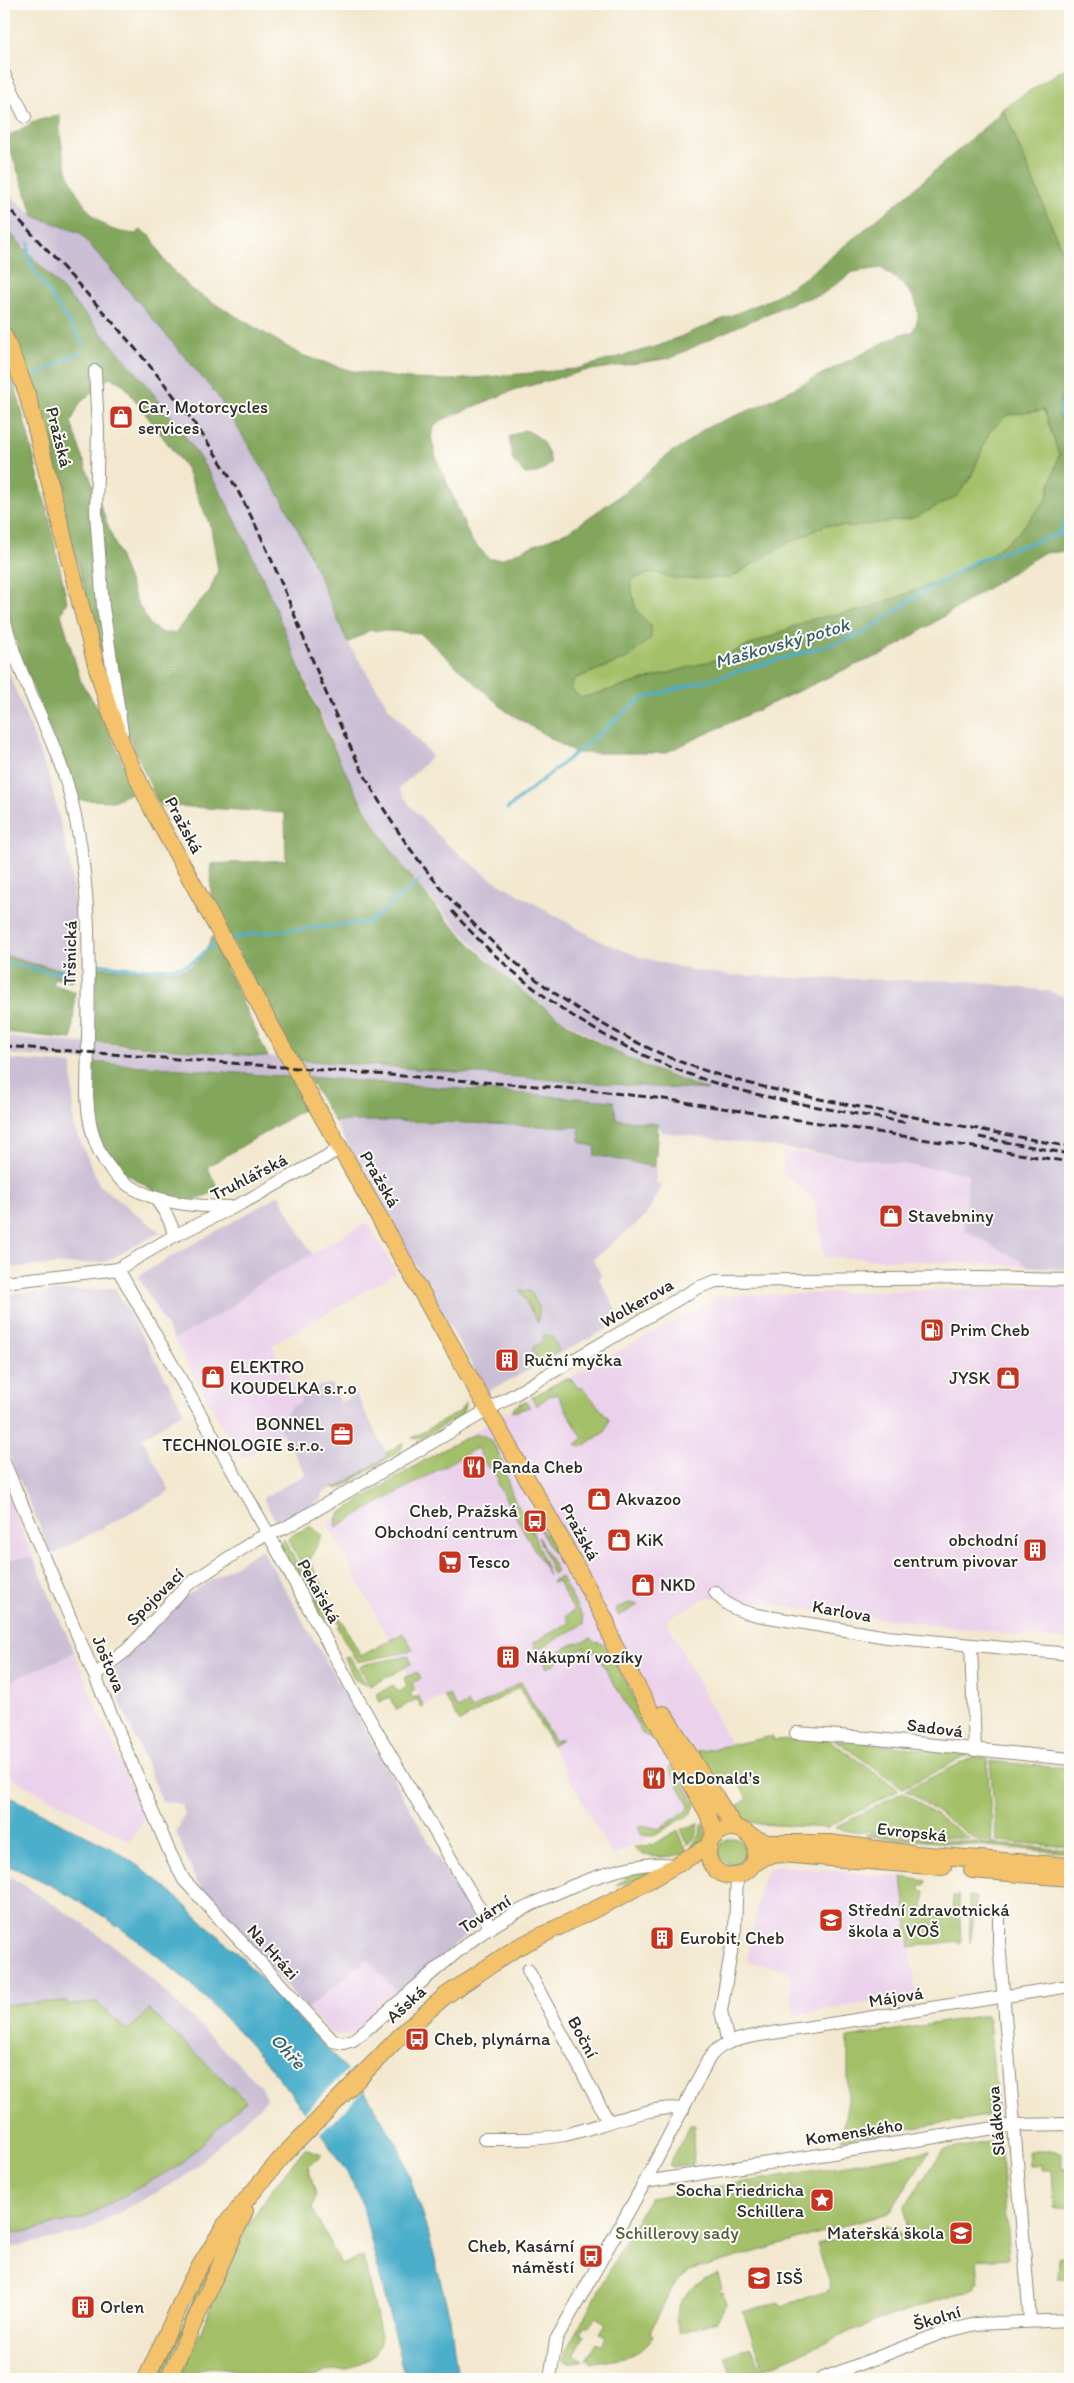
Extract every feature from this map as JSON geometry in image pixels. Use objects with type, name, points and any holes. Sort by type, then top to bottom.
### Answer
[{"type":"main road","name":"Pražská","points":[[4,335],[27,393],[95,661],[110,712],[126,754],[152,809],[340,1149],[606,1621],[613,1643],[708,1814],[712,1841]]},
{"type":"main road","name":"Pražská","points":[[606,1621],[620,1637],[735,1828]]},
{"type":"main road","points":[[735,1828],[750,1836],[756,1850],[753,1864],[749,1869],[737,1875],[722,1873],[713,1866],[710,1859],[712,1841],[728,1829],[735,1828]]},
{"type":"main road","name":"Evropská","points":[[750,1836],[766,1843],[830,1843],[916,1854],[1070,1866]]},
{"type":"main road","name":"Ašská","points":[[146,2379],[200,2265],[226,2225],[255,2189],[307,2131],[427,2011],[486,1967],[535,1938],[620,1897],[712,1841]]},
{"type":"main road","name":"Evropská","points":[[753,1864],[766,1856],[780,1854],[1070,1878]]},
{"type":"main road","name":"Ašská","points":[[620,1897],[637,1893],[694,1866],[713,1866]]},
{"type":"main road","name":"Ašská","points":[[168,2379],[255,2189]]},
{"type":"street","points":[[4,74],[25,117]]},
{"type":"street","name":"Pražská","points":[[95,371],[98,431],[96,513],[102,607],[126,754]]},
{"type":"street","name":"Tršnická","points":[[4,617],[17,665],[47,732],[68,786],[83,860],[89,927],[86,1096],[91,1132],[100,1155],[116,1176],[133,1188],[156,1199],[187,1205],[229,1207]]},
{"type":"street","name":"Truhlářská","points":[[4,1282],[118,1269],[174,1236],[229,1207],[246,1201],[340,1149]]},
{"type":"street","points":[[156,1199],[173,1226],[174,1236]]},
{"type":"street","name":"Pekařská","points":[[118,1269],[269,1535],[358,1699],[492,1928]]},
{"type":"street","name":"Wolkerova","points":[[269,1535],[286,1528],[697,1288],[716,1281],[980,1278],[1070,1280]]},
{"type":"street","name":"Joštova","points":[[4,1462],[170,1853],[184,1880]]},
{"type":"street","name":"Spojovací","points":[[96,1675],[128,1649],[186,1586],[256,1539],[269,1535]]},
{"type":"street","name":"Karlova","points":[[715,1592],[724,1604],[737,1610],[757,1615],[887,1637],[1070,1654]]},
{"type":"street","points":[[972,1645],[975,1750]]},
{"type":"street","name":"Sadová","points":[[796,1733],[868,1738],[1070,1759]]},
{"type":"street","name":"Tovární","points":[[339,2044],[353,2040],[473,1940],[492,1928],[592,1878],[649,1864],[673,1864]]},
{"type":"street","points":[[550,2379],[556,2340],[645,2182],[711,2055],[728,2043],[721,2011],[734,1929],[737,1875]]},
{"type":"street","name":"Na Hrázi","points":[[184,1880],[329,2038],[339,2044]]},
{"type":"street","name":"Sládkova","points":[[999,1918],[1030,2320]]},
{"type":"street","name":"Boční","points":[[528,1970],[608,2122]]},
{"type":"street","name":"Májová","points":[[728,2043],[754,2036],[1070,1986]]},
{"type":"street","points":[[484,2139],[523,2139],[564,2135],[608,2122],[665,2109],[683,2110]]},
{"type":"street","name":"Komenského","points":[[645,2182],[1014,2124],[1070,2124]]},
{"type":"street","name":"Školní","points":[[822,2379],[944,2332],[976,2324],[1030,2320],[1070,2320]]},
{"type":"shaded area","points":[[4,190],[34,216],[80,233],[217,395],[283,501],[303,540],[348,643],[389,708],[432,756],[399,789],[411,807],[448,845],[490,878],[598,940],[640,957],[691,970],[729,975],[801,978],[969,981],[1048,991],[1070,998],[1070,1270],[1029,1266],[964,1230],[968,1173],[662,1132],[658,1124],[616,1119],[614,1101],[4,1054],[4,1037],[485,1073],[614,1085],[706,1089],[626,1057],[555,1015],[495,967],[421,888],[388,844],[348,778],[244,536],[218,488],[171,417],[4,226]]},
{"type":"shaded area","points":[[4,660],[50,780],[70,862],[76,924],[74,972],[29,963],[4,955]]},
{"type":"shaded area","points":[[4,1059],[72,1064],[74,1127],[100,1186],[160,1232],[106,1262],[4,1268]]},
{"type":"shaded area","points":[[386,1120],[418,1123],[579,1127],[579,1134],[596,1147],[594,1155],[655,1167],[656,1182],[662,1186],[645,1217],[593,1259],[602,1276],[599,1278],[622,1321],[487,1392],[334,1121]]},
{"type":"shaded area","name":"Stavebniny","points":[[784,1151],[968,1170],[964,1230],[1029,1266],[824,1257],[815,1201],[782,1172]]},
{"type":"shaded area","points":[[279,1195],[312,1254],[257,1285],[230,1308],[174,1340],[138,1276]]},
{"type":"shaded area","points":[[367,1222],[396,1273],[272,1345],[302,1402],[293,1406],[277,1423],[283,1435],[241,1459],[174,1340],[230,1308],[257,1285]]},
{"type":"shaded area","points":[[1070,1286],[1070,1641],[707,1597],[666,1620],[731,1745],[696,1752],[692,1813],[612,1856],[519,1687],[460,1722],[444,1696],[424,1706],[327,1522],[503,1414],[720,1296]]},
{"type":"shaded area","points":[[115,1288],[184,1411],[142,1438],[170,1491],[52,1555],[4,1444],[4,1294]]},
{"type":"shaded area","points":[[331,1384],[341,1402],[356,1394],[388,1456],[339,1487],[335,1486],[324,1492],[319,1501],[277,1524],[263,1498],[306,1474],[277,1423],[293,1406],[301,1402],[300,1397],[318,1386]]},
{"type":"shaded area","points":[[4,1488],[34,1559],[24,1557],[4,1562]]},
{"type":"shaded area","points":[[262,1549],[477,1926],[399,1994],[367,1959],[307,2009],[232,1926],[196,1881],[176,1832],[185,1814],[181,1804],[162,1801],[109,1676],[176,1602]]},
{"type":"shaded area","points":[[24,1557],[34,1559],[74,1652],[4,1683],[4,1562]]},
{"type":"shaded area","points":[[74,1652],[144,1819],[130,1841],[4,1774],[4,1683]]},
{"type":"shaded area","name":"Střední zdravotnická škola a VOŠ","points":[[779,1866],[902,1877],[916,1995],[795,2015],[788,1969],[747,1962],[762,1879],[769,1869]]},
{"type":"shaded area","points":[[4,1875],[11,1877],[79,1921],[118,1949],[156,1983],[262,2087],[266,2100],[186,2176],[84,2232],[4,2249],[4,2236],[81,2219],[127,2031],[97,2003],[67,2005],[67,2001],[4,2005]]},
{"type":"shaded area","points":[[367,1959],[399,1994],[352,2034],[332,2035],[307,2009]]},
{"type":"green space","points":[[1070,65],[1070,270],[1003,108]]},
{"type":"green space","points":[[1003,108],[1070,270],[1070,387],[1059,402],[1067,433],[1070,437],[1070,551],[1043,553],[886,653],[848,668],[665,753],[575,753],[506,711],[420,633],[370,630],[348,643],[303,540],[283,501],[217,395],[80,233],[34,216],[6,138],[35,121],[60,115],[62,146],[70,178],[77,193],[96,219],[115,230],[136,234],[140,230],[151,236],[163,259],[192,290],[301,355],[352,371],[408,379],[452,380],[576,369],[658,346],[771,299],[806,277],[907,195],[996,117]],"holes":[[[881,268],[906,287],[916,303],[918,312],[917,322],[912,333],[901,334],[757,407],[705,428],[682,447],[671,452],[625,492],[571,530],[501,559],[490,559],[471,540],[436,457],[431,436],[435,425],[442,420],[514,390],[584,371],[671,358],[794,302],[821,295],[853,272]],[[1044,410],[1059,455],[1046,500],[1018,533],[988,557],[948,578],[863,610],[812,619],[715,660],[581,698],[570,688],[576,678],[626,659],[651,638],[651,626],[636,610],[630,580],[654,572],[677,579],[730,578],[779,548],[826,525],[853,527],[914,518],[957,496],[970,479],[989,432],[1007,415]]]},
{"type":"green space","points":[[4,226],[118,351],[171,417],[196,452],[237,523],[254,559],[315,705],[348,777],[372,820],[399,861],[431,902],[466,940],[503,975],[543,1007],[585,1035],[628,1058],[708,1090],[296,1060],[211,901],[211,864],[286,860],[285,813],[159,805],[117,709],[23,361],[4,314]],"holes":[[[110,377],[123,384],[186,468],[211,528],[218,570],[209,593],[200,601],[175,633],[162,633],[150,625],[136,600],[71,422],[80,403]]]},
{"type":"green space","points":[[4,356],[18,396],[50,522],[67,601],[61,614],[81,682],[102,715],[135,791],[113,801],[79,800],[19,654],[8,610],[4,568]]},
{"type":"green space","points":[[1044,410],[1059,455],[1046,500],[1018,533],[988,557],[948,578],[863,610],[812,619],[715,660],[581,698],[569,688],[576,678],[626,659],[651,626],[636,610],[629,580],[654,572],[677,579],[779,548],[826,525],[853,527],[970,479],[989,432],[1007,415]]},
{"type":"green space","points":[[524,430],[539,438],[547,451],[551,463],[540,472],[525,474],[513,461],[509,437]]},
{"type":"green space","points":[[212,937],[268,1057],[93,1042],[97,967],[147,971],[185,968],[193,965],[199,959]]},
{"type":"green space","points":[[4,955],[29,963],[74,972],[73,982],[54,978],[53,984],[75,992],[72,1039],[4,1032]]},
{"type":"green space","points":[[93,1062],[292,1077],[306,1108],[207,1167],[219,1190],[190,1202],[156,1192],[114,1166],[100,1143],[92,1106]]},
{"type":"green space","points":[[308,1077],[614,1101],[616,1119],[658,1124],[655,1167],[594,1155],[596,1147],[580,1142],[579,1127],[334,1121]]},
{"type":"green space","points":[[520,1290],[531,1292],[539,1308],[538,1323]]},
{"type":"green space","points":[[545,1335],[552,1337],[559,1351],[539,1362],[532,1348],[544,1341],[542,1337]]},
{"type":"green space","points":[[566,1378],[572,1380],[579,1389],[582,1387],[609,1419],[606,1431],[582,1447],[576,1444],[583,1439],[557,1394],[549,1396],[536,1406],[532,1397]]},
{"type":"green space","points":[[525,1401],[530,1407],[513,1412],[513,1408]]},
{"type":"green space","points":[[466,1402],[462,1415],[419,1439],[412,1438],[459,1412]]},
{"type":"green space","points":[[479,1434],[487,1437],[493,1443],[501,1458],[512,1495],[527,1519],[523,1521],[528,1529],[531,1528],[549,1575],[496,1482],[499,1481],[491,1467],[488,1468],[477,1448],[336,1527],[337,1517],[341,1513],[433,1455],[453,1444]]},
{"type":"green space","points":[[403,1443],[401,1450],[339,1489],[333,1487],[339,1487],[388,1456],[386,1453]]},
{"type":"green space","points":[[309,1527],[322,1535],[309,1561],[361,1656],[403,1633],[413,1649],[407,1652],[357,1662],[337,1627],[340,1625],[336,1617],[333,1619],[288,1540],[290,1536]]},
{"type":"green space","points":[[538,1527],[549,1537],[557,1550],[553,1553]]},
{"type":"green space","points":[[538,1537],[557,1571],[553,1574]]},
{"type":"green space","points":[[283,1538],[328,1618],[325,1621],[315,1610],[314,1603],[292,1563],[287,1560],[280,1545]]},
{"type":"green space","points":[[561,1577],[582,1616],[584,1624],[537,1650],[533,1643],[569,1623],[566,1616],[574,1611],[558,1581],[553,1583],[552,1581]]},
{"type":"green space","points":[[629,1603],[638,1605],[619,1616],[615,1609]]},
{"type":"green space","points":[[592,1638],[594,1642],[601,1643],[606,1647],[660,1743],[643,1734],[595,1651],[588,1655],[584,1647],[547,1668],[543,1660],[571,1645]]},
{"type":"green space","points":[[348,1656],[367,1686],[354,1679],[345,1657]]},
{"type":"green space","points":[[409,1656],[411,1664],[370,1686],[360,1667],[361,1665]]},
{"type":"green space","points":[[417,1672],[421,1678],[412,1684],[415,1690],[410,1694],[413,1698],[418,1696],[424,1706],[422,1708],[417,1699],[397,1710],[389,1697],[380,1702],[377,1694],[393,1685],[398,1692],[407,1686],[404,1678]]},
{"type":"green space","points":[[521,1682],[554,1741],[562,1739],[552,1745],[519,1687],[460,1722],[444,1696],[449,1694],[457,1709],[467,1703],[471,1710]]},
{"type":"green space","points":[[773,1736],[773,1740],[815,1738],[829,1740],[899,1790],[827,1828],[759,1824],[741,1819],[731,1810],[747,1799],[738,1781],[736,1782],[732,1776],[715,1785],[696,1752]]},
{"type":"green space","points":[[835,1740],[970,1754],[903,1788]]},
{"type":"green space","points":[[975,1756],[987,1759],[993,1841],[977,1840],[906,1790]]},
{"type":"green space","points":[[990,1761],[1070,1769],[1070,1847],[997,1841]]},
{"type":"green space","points":[[671,1762],[695,1804],[692,1813],[653,1836],[642,1835],[638,1828],[642,1825],[659,1829],[689,1809],[689,1805],[669,1769]]},
{"type":"green space","points":[[903,1792],[970,1839],[873,1832],[859,1833],[835,1828]]},
{"type":"green space","points":[[703,1822],[708,1838],[704,1842],[691,1847],[700,1835]]},
{"type":"green space","points":[[699,1824],[696,1837],[688,1845],[681,1829]]},
{"type":"green space","points":[[678,1830],[687,1852],[674,1856],[659,1857],[646,1855],[634,1847],[652,1845]]},
{"type":"green space","points":[[872,1834],[1070,1850],[1070,1853],[865,1836]]},
{"type":"green space","points":[[732,1838],[741,1842],[745,1851],[741,1860],[732,1864],[723,1860],[719,1851],[723,1842]]},
{"type":"green space","points":[[655,1868],[639,1880],[616,1885],[626,1878],[625,1872]]},
{"type":"green space","points":[[902,1877],[926,1881],[925,1885],[920,1885],[920,1890],[925,1891],[923,1909],[954,1912],[953,1896],[959,1896],[961,1944],[958,1941],[910,1947]]},
{"type":"green space","points":[[969,1896],[977,1897],[970,1943]]},
{"type":"green space","points":[[67,2001],[68,2005],[97,2002],[127,2031],[149,2010],[246,2101],[180,2165],[81,2219],[4,2236],[4,2005]]},
{"type":"green space","points":[[986,2015],[989,2019],[997,2107],[992,2115],[841,2140],[848,2100],[848,2038]]},
{"type":"green space","points":[[690,2125],[695,2125],[692,2164],[671,2167],[669,2165]]},
{"type":"green space","points":[[995,2141],[1000,2144],[1009,2258],[977,2260],[979,2282],[976,2282],[976,2288],[876,2321],[763,2369],[743,2312],[779,2302],[782,2306],[827,2291],[831,2287],[817,2244],[886,2226],[902,2234],[907,2229],[905,2205],[944,2150]]},
{"type":"green space","points":[[305,2148],[322,2154],[308,2167],[316,2194],[312,2208],[341,2265],[363,2256],[381,2336],[380,2345],[375,2354],[369,2359],[346,2369],[326,2371],[308,2379],[274,2379],[264,2376],[250,2379],[251,2373],[210,2367],[202,2369],[191,2379],[179,2379],[249,2223],[272,2189]]},
{"type":"green space","name":"Schillerovy sady","points":[[930,2151],[889,2213],[690,2271],[674,2285],[650,2332],[654,2335],[643,2349],[626,2356],[590,2363],[589,2359],[586,2360],[596,2342],[602,2345],[606,2337],[600,2333],[606,2323],[595,2317],[589,2327],[585,2325],[580,2333],[584,2336],[574,2355],[584,2360],[569,2364],[564,2361],[565,2352],[649,2198]]},
{"type":"green space","points":[[1028,2151],[1057,2151],[1062,2153],[1062,2169],[1070,2168],[1070,2208],[1054,2208],[1052,2170],[1041,2170],[1041,2165],[1029,2165]]},
{"type":"green space","points":[[1059,2256],[1070,2256],[1070,2288],[1069,2279],[1058,2278]]},
{"type":"green space","points":[[212,2261],[213,2264],[162,2379],[158,2379],[191,2307],[195,2287]]},
{"type":"green space","points":[[718,2274],[722,2289],[718,2290],[719,2293],[723,2292],[727,2304],[717,2321],[680,2333],[676,2317],[680,2303],[697,2285]]},
{"type":"green space","points":[[750,2346],[766,2379],[733,2379],[725,2356]]},
{"type":"water","points":[[1070,387],[1070,437],[1058,414],[1061,398]]},
{"type":"water","name":"Ohře","points":[[4,1794],[120,1853],[156,1879],[236,1952],[337,2059],[365,2092],[401,2151],[429,2236],[450,2318],[458,2379],[405,2379],[361,2200],[334,2153],[285,2085],[216,2008],[178,1973],[137,1940],[94,1911],[50,1885],[4,1864]]},
{"type":"pier","points":[[349,2068],[366,2089],[318,2136],[303,2114]]},
{"type":"waterway","points":[[29,243],[28,257],[35,272],[84,345]]},
{"type":"waterway","points":[[36,375],[80,352]]},
{"type":"waterway","points":[[4,388],[14,384]]},
{"type":"waterway","name":"Maškovský potok","points":[[507,809],[641,699],[826,646],[864,633],[914,598],[975,561],[1058,534],[1070,513]]},
{"type":"waterway","points":[[1058,534],[1070,535]]},
{"type":"waterway","name":"Maškovský potok","points":[[231,939],[251,934],[370,922],[419,881]]},
{"type":"waterway","name":"Maškovský potok","points":[[97,964],[147,969],[174,967],[194,961],[211,946],[218,943]]},
{"type":"waterway","name":"Maškovský potok","points":[[4,962],[52,973],[70,969]]},
{"type":"railway","points":[[4,203],[124,336],[181,405],[207,441],[231,479],[264,544],[334,711],[374,793],[404,840],[437,884],[475,925],[515,962],[559,996],[606,1026],[655,1051],[705,1070],[756,1085],[808,1097],[1070,1147]]},
{"type":"railway","points":[[452,911],[479,940],[539,992],[605,1036],[641,1054],[677,1070],[738,1090],[810,1106],[908,1123]]},
{"type":"railway","points":[[4,1046],[589,1090],[664,1099],[1070,1162]]},
{"type":"railway","points":[[979,1137],[1070,1154]]},
{"type":"place","name":"Car, Motorcycles services","points":[[121,417]]},
{"type":"place","name":"Stavebniny","points":[[891,1216]]},
{"type":"place","name":"Prim Cheb","points":[[932,1330]]},
{"type":"place","name":"Ruční myčka","points":[[507,1360]]},
{"type":"place","name":"ELEKTRO KOUDELKA s.r.o","points":[[213,1377]]},
{"type":"place","name":"JYSK","points":[[1008,1378]]},
{"type":"place","name":"BONNEL TECHNOLOGIE s.r.o.","points":[[342,1434]]},
{"type":"place","name":"Panda Cheb","points":[[474,1467]]},
{"type":"place","name":"Akvazoo","points":[[599,1499]]},
{"type":"place","name":"Cheb, Pražská Obchodní centrum","points":[[535,1521]]},
{"type":"place","name":"KiK","points":[[619,1540]]},
{"type":"place","name":"obchodní centrum pivovar","points":[[1035,1550]]},
{"type":"place","name":"Tesco","points":[[450,1562]]},
{"type":"place","name":"NKD","points":[[643,1585]]},
{"type":"place","name":"Nákupní vozíky","points":[[508,1657]]},
{"type":"place","name":"McDonald's","points":[[654,1778]]},
{"type":"place","name":"Střední zdravotnická škola a VOŠ","points":[[831,1920]]},
{"type":"place","name":"Eurobit, Cheb","points":[[662,1938]]},
{"type":"place","name":"Cheb, plynárna","points":[[417,2039]]},
{"type":"place","name":"Socha Friedricha Schillera","points":[[822,2200]]},
{"type":"place","name":"Mateřská škola","points":[[961,2233]]},
{"type":"place","name":"Cheb, Kasární náměstí","points":[[591,2256]]},
{"type":"place","name":"ISŠ","points":[[759,2278]]},
{"type":"place","name":"Orlen","points":[[83,2307]]}]
